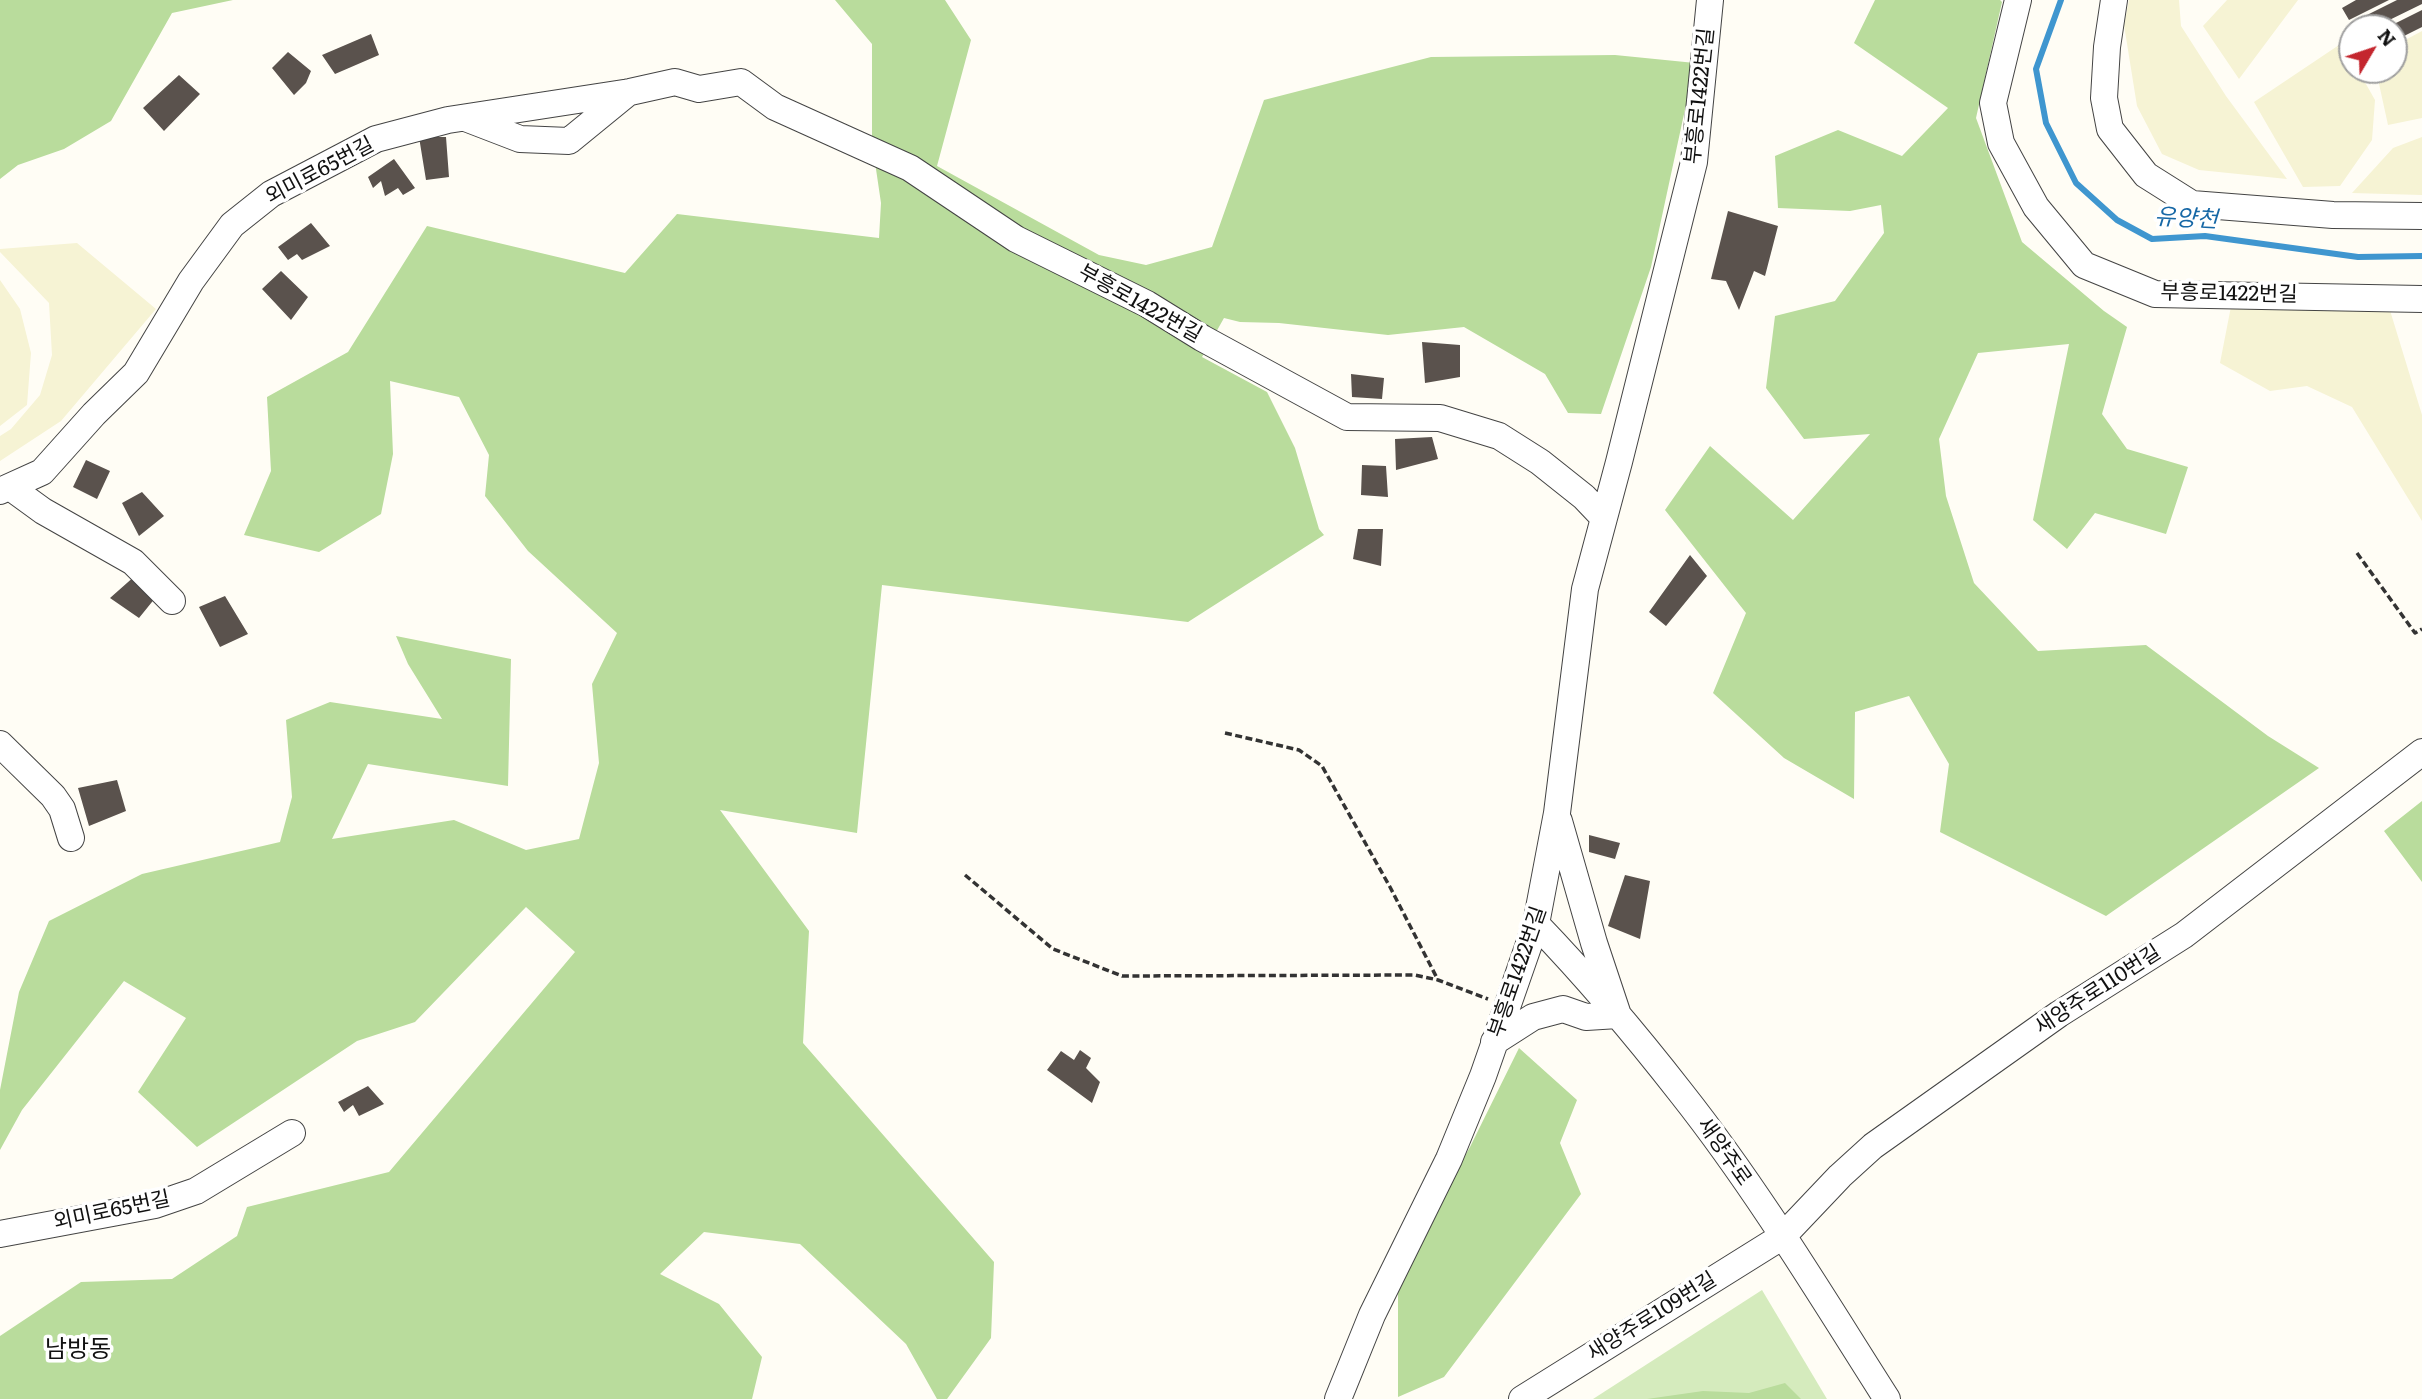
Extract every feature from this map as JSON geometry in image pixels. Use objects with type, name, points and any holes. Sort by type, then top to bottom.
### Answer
[{"type":"street","name":"부흥로1422번길","points":[[1338,1399],[1372,1315],[1449,1159],[1536,923],[1557,813],[1585,590],[1695,162],[1710,0]]},
{"type":"street","name":"부흥로1422번길","points":[[2018,0],[1993,103],[2001,143],[2036,206],[2084,265],[2155,294],[2422,299]]},
{"type":"street","points":[[2114,0],[2107,47],[2104,98],[2110,129],[2146,175],[2192,204],[2333,215],[2422,216]]},
{"type":"street","name":"부흥로1422번길","points":[[675,82],[699,89],[741,82],[775,107],[910,168],[1016,239],[1147,304],[1202,338],[1347,417],[1440,418],[1499,436],[1540,462],[1584,497],[1604,518]]},
{"type":"street","name":"외미로65번길","points":[[5,489],[41,472],[136,373],[191,281],[232,225],[271,194],[376,139],[448,120],[629,92],[675,82]]},
{"type":"street","points":[[467,119],[520,139],[569,141],[629,92]]},
{"type":"street","name":"외미로65번길","points":[[5,489],[133,562],[172,601]]},
{"type":"street","points":[[0,744],[62,808],[71,838]]},
{"type":"street","name":"새양주로110번길","points":[[1783,1236],[1840,1176],[1873,1146],[2059,1014],[2184,935],[2422,752]]},
{"type":"street","points":[[1494,1042],[1533,1017],[1563,1009],[1586,1017],[1618,1016],[1557,813]]},
{"type":"street","name":"새양주로","points":[[1536,923],[1587,978],[1683,1095],[1783,1236],[1887,1399]]},
{"type":"street","name":"외미로65번길","points":[[0,1234],[155,1205],[196,1191],[292,1133]]},
{"type":"street","name":"새양주로109번길","points":[[1522,1399],[1783,1236]]},
{"type":"path","points":[[2357,553],[2415,632],[2422,629]]},
{"type":"path","points":[[1225,733],[1299,750],[1322,766],[1390,887],[1438,980]]},
{"type":"path","points":[[965,875],[1053,949],[1122,976],[1415,975],[1438,980],[1507,1006]]},
{"type":"shaded area","points":[[2129,0],[2179,0],[2181,26],[2226,96],[2287,179],[2199,170],[2162,154],[2137,106],[2124,25]]},
{"type":"shaded area","points":[[2227,0],[2298,0],[2239,79],[2203,26]]},
{"type":"shaded area","points":[[2422,31],[2422,118],[2388,125],[2379,84],[2408,84],[2408,38]]},
{"type":"shaded area","points":[[2338,46],[2338,84],[2366,84],[2375,100],[2372,140],[2340,186],[2303,187],[2254,102]]},
{"type":"shaded area","points":[[2422,137],[2422,195],[2352,193],[2393,148]]},
{"type":"shaded area","points":[[77,243],[156,309],[61,421],[0,461],[0,436],[11,429],[40,395],[52,355],[49,303],[0,249]]},
{"type":"shaded area","points":[[0,280],[20,309],[31,353],[27,405],[0,426]]},
{"type":"shaded area","points":[[2234,291],[2385,294],[2422,415],[2422,521],[2352,407],[2307,386],[2270,391],[2220,363]]},
{"type":"green space","points":[[0,0],[233,0],[172,13],[111,121],[64,149],[18,165],[0,179]]},
{"type":"green space","points":[[835,0],[945,0],[971,40],[937,166],[1099,255],[1146,265],[1212,247],[1264,100],[1431,57],[1615,55],[1695,63],[1651,267],[1601,414],[1568,413],[1545,374],[1464,327],[1388,335],[1279,323],[1240,322],[1224,318],[1202,357],[1267,392],[1295,448],[1319,529],[1324,535],[1188,622],[882,585],[857,833],[720,810],[809,931],[803,1043],[994,1262],[991,1338],[947,1399],[937,1399],[906,1344],[800,1244],[704,1232],[660,1274],[719,1304],[762,1357],[752,1399],[0,1399],[0,1336],[81,1282],[172,1279],[237,1236],[247,1207],[389,1172],[575,952],[526,907],[415,1022],[357,1041],[197,1147],[138,1092],[186,1018],[124,981],[22,1110],[0,1150],[0,1090],[19,992],[49,921],[142,874],[280,842],[292,797],[286,720],[330,702],[442,719],[408,664],[396,636],[511,659],[508,786],[368,764],[332,839],[454,820],[526,850],[579,839],[599,763],[592,684],[617,633],[528,551],[485,496],[489,455],[459,397],[390,381],[393,454],[381,514],[319,552],[244,535],[271,471],[267,397],[348,352],[427,226],[625,273],[677,214],[879,238],[881,203],[872,142],[872,44]]},
{"type":"green space","points":[[1875,0],[2002,2],[1976,118],[2022,242],[2127,327],[2102,414],[2127,449],[2188,467],[2166,534],[2095,513],[2067,549],[2033,520],[2069,344],[1978,353],[1939,439],[1946,496],[1974,583],[2038,651],[2146,645],[2268,736],[2319,768],[2106,916],[1940,832],[1949,764],[1909,696],[1855,712],[1854,799],[1784,758],[1713,693],[1746,613],[1665,510],[1710,446],[1793,520],[1870,434],[1804,439],[1766,388],[1775,316],[1835,301],[1884,233],[1881,205],[1850,211],[1778,208],[1775,156],[1838,130],[1902,156],[1948,108],[1854,43]]},
{"type":"green space","points":[[2422,801],[2422,882],[2384,831]]},
{"type":"green space","points":[[1519,1048],[1577,1100],[1560,1143],[1581,1194],[1444,1377],[1398,1397],[1398,1270],[1470,1147]]},
{"type":"green space","points":[[1762,1290],[1827,1399],[1593,1399]]},
{"type":"green space","points":[[1785,1383],[1801,1399],[1647,1399],[1703,1391],[1749,1393]]},
{"type":"building","points":[[2356,0],[2389,0],[2361,14],[2346,14],[2342,8]]},
{"type":"building","points":[[2397,0],[2422,0],[2422,4],[2402,14],[2369,14]]},
{"type":"building","points":[[2422,10],[2422,27],[2408,34],[2408,17]]},
{"type":"building","points":[[371,34],[379,55],[335,74],[322,55]]},
{"type":"building","points":[[288,52],[311,71],[306,83],[294,95],[272,68]]},
{"type":"building","points":[[179,75],[200,94],[164,131],[143,108]]},
{"type":"building","points":[[419,137],[446,137],[449,177],[426,180]]},
{"type":"building","points":[[394,159],[415,188],[403,195],[398,188],[385,196],[381,181],[373,188],[368,177]]},
{"type":"building","points":[[1728,211],[1778,226],[1765,276],[1754,271],[1739,310],[1726,281],[1711,279]]},
{"type":"building","points":[[311,223],[330,246],[302,260],[297,254],[288,260],[278,247]]},
{"type":"building","points":[[281,271],[308,297],[291,320],[262,289]]},
{"type":"building","points":[[1422,342],[1460,345],[1460,377],[1425,383]]},
{"type":"building","points":[[1351,374],[1384,378],[1382,399],[1352,397]]},
{"type":"building","points":[[1432,437],[1438,459],[1396,470],[1395,439]]},
{"type":"building","points":[[86,460],[110,471],[97,499],[73,487]]},
{"type":"building","points":[[1362,465],[1386,466],[1388,497],[1361,495]]},
{"type":"building","points":[[142,492],[164,516],[139,536],[122,503]]},
{"type":"building","points":[[1358,529],[1383,529],[1381,566],[1353,559]]},
{"type":"building","points":[[1690,555],[1707,576],[1666,626],[1649,612]]},
{"type":"building","points":[[136,575],[156,597],[139,618],[110,598]]},
{"type":"building","points":[[225,596],[248,634],[220,647],[199,607]]},
{"type":"building","points":[[117,780],[126,811],[89,826],[78,788]]},
{"type":"building","points":[[1589,835],[1620,843],[1615,859],[1589,852]]},
{"type":"building","points":[[1625,875],[1650,881],[1640,939],[1608,926]]},
{"type":"building","points":[[1080,1050],[1091,1058],[1086,1068],[1100,1082],[1092,1103],[1047,1070],[1061,1051],[1074,1060]]},
{"type":"building","points":[[368,1086],[384,1104],[359,1116],[353,1105],[344,1112],[338,1102]]},
{"type":"waterway","name":"유양천","points":[[2061,0],[2036,69],[2046,123],[2076,183],[2117,220],[2152,239],[2205,236],[2358,257],[2422,256]]},
{"type":"district","name":"남방동","points":[[78,1350]]}]
